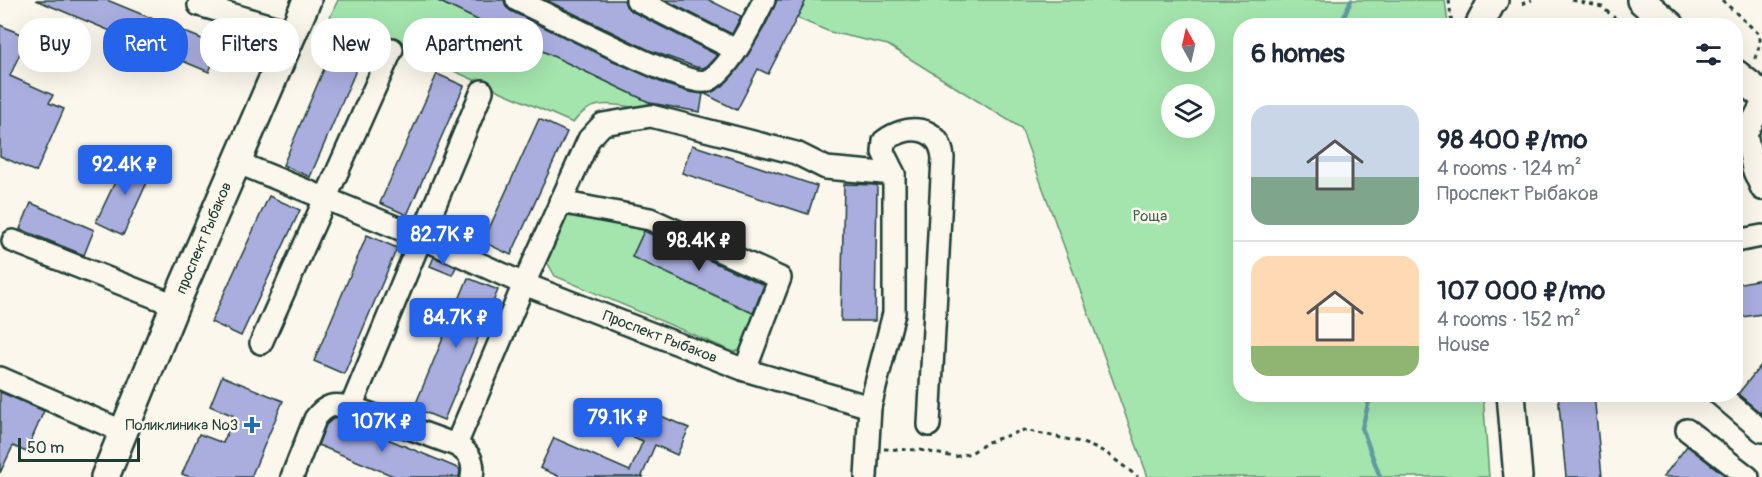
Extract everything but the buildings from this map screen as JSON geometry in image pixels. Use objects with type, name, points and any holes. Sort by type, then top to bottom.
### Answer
[{"type":"main road","name":"проспект Рыбаков","points":[[299,18],[307,0]]},
{"type":"main road","points":[[1471,0],[1473,18]]},
{"type":"main road","points":[[1483,18],[1494,0]]},
{"type":"main road","points":[[1630,0],[1656,13]]},
{"type":"main road","name":"проспект Рыбаков","points":[[105,477],[175,305],[275,72]]},
{"type":"main road","points":[[1511,402],[1518,477]]},
{"type":"street","points":[[517,0],[665,71],[693,81],[712,78],[736,50],[764,0]]},
{"type":"street","points":[[638,0],[736,50]]},
{"type":"street","points":[[195,2],[247,18]]},
{"type":"street","points":[[261,343],[392,50]]},
{"type":"street","points":[[351,407],[482,92]]},
{"type":"street","points":[[1762,104],[1746,134],[1752,169],[1762,189]]},
{"type":"street","points":[[456,445],[560,202],[589,139],[603,124],[651,116],[796,153],[826,168],[894,174]]},
{"type":"street","points":[[866,477],[870,407],[894,313],[894,174],[883,152],[884,141],[900,132],[917,129],[924,130],[937,140],[943,152],[929,426]]},
{"type":"street","name":"Проспект Рыбаков","points":[[236,162],[420,237],[524,284],[745,370],[870,407]]},
{"type":"street","points":[[560,202],[650,219],[780,278],[745,370]]},
{"type":"street","points":[[1743,240],[1762,236]]},
{"type":"street","points":[[13,241],[175,305]]},
{"type":"street","points":[[0,378],[124,432]]},
{"type":"street","points":[[1728,402],[1762,431]]},
{"type":"street","points":[[292,477],[315,418],[325,407],[333,405],[351,407],[456,445],[471,459],[472,477]]},
{"type":"street","points":[[1687,430],[1748,477]]},
{"type":"path","points":[[1449,0],[1451,18]]},
{"type":"path","points":[[1522,4],[1532,0]]},
{"type":"path","points":[[1572,0],[1602,8],[1614,18]]},
{"type":"path","points":[[1722,0],[1742,18]]},
{"type":"path","points":[[1743,19],[1760,35],[1761,45],[1747,83]]},
{"type":"path","points":[[867,448],[920,450],[954,457],[970,453],[988,442],[1024,430],[1080,442],[1105,452],[1138,477]]},
{"type":"green space","points":[[338,0],[436,0],[474,18],[403,18],[403,49],[391,44],[391,18],[330,17]]},
{"type":"green space","name":"Роща","points":[[806,0],[1445,0],[1447,18],[1233,18],[1233,402],[1484,402],[1489,477],[1148,477],[1021,128],[888,45],[830,32],[797,18]]},
{"type":"green space","points":[[543,51],[651,103],[644,109],[605,104],[596,106],[580,114],[573,123],[456,72],[543,72]]},
{"type":"green space","points":[[566,214],[646,228],[632,257],[756,315],[740,350],[734,352],[555,276],[547,262],[547,256]]},
{"type":"waterway","points":[[1343,18],[1351,0]]},
{"type":"waterway","points":[[1369,402],[1362,428],[1380,477]]},
{"type":"place","name":"Поликлиника №3","points":[[252,425]]}]
